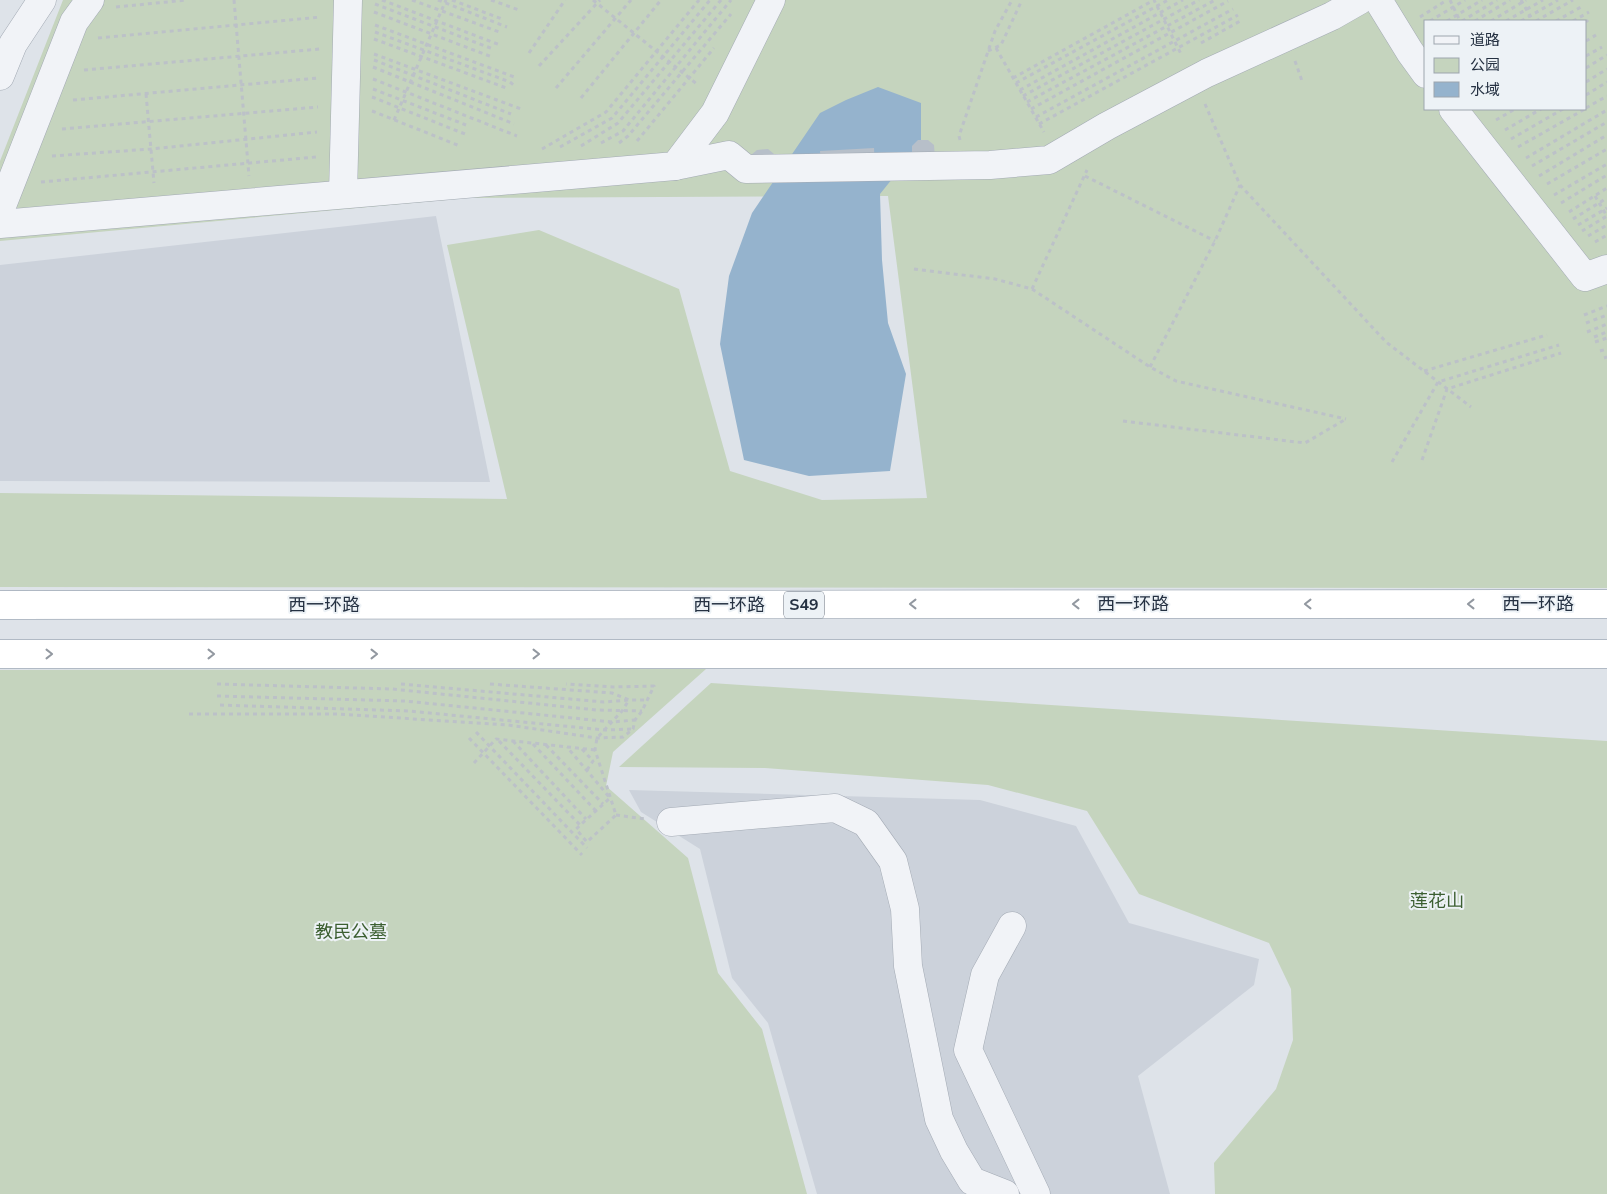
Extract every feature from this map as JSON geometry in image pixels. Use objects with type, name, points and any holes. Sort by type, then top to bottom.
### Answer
[{"type":"highway","name":"西一环路","points":[[0,605],[1607,604]]},
{"type":"highway","points":[[0,654],[1607,654]]},
{"type":"street","points":[[0,76],[13,44],[42,0]]},
{"type":"street","points":[[675,166],[716,113],[770,0]]},
{"type":"street","points":[[0,224],[675,166],[729,155],[746,169],[990,165],[1049,160],[1194,79],[1332,16],[1360,0]]},
{"type":"street","points":[[1378,0],[1413,58],[1424,72]]},
{"type":"street","points":[[0,211],[74,22],[86,5]]},
{"type":"street","points":[[344,194],[348,59]]},
{"type":"street","points":[[1454,110],[1585,277],[1607,269]]},
{"type":"street","points":[[671,822],[835,808],[866,823],[893,861],[905,909],[908,966],[939,1119],[954,1152],[972,1181],[1006,1194]]},
{"type":"street","points":[[1012,926],[985,975],[968,1050],[1036,1194]]},
{"type":"path","points":[[86,5],[187,0]]},
{"type":"path","points":[[234,0],[251,202]]},
{"type":"path","points":[[382,0],[500,45]]},
{"type":"path","points":[[412,0],[502,33]]},
{"type":"path","points":[[438,0],[445,1],[507,26]]},
{"type":"path","points":[[452,0],[502,19]]},
{"type":"path","points":[[491,0],[519,10]]},
{"type":"path","points":[[529,53],[565,0]]},
{"type":"path","points":[[594,0],[599,2],[682,72],[721,101]]},
{"type":"path","points":[[556,88],[631,0]]},
{"type":"path","points":[[580,98],[661,0]]},
{"type":"path","points":[[541,149],[606,112],[699,0]]},
{"type":"path","points":[[556,149],[612,118],[710,0]]},
{"type":"path","points":[[573,150],[618,123],[721,0]]},
{"type":"path","points":[[598,145],[623,130],[731,0]]},
{"type":"path","points":[[956,165],[959,136],[995,31],[1012,0]]},
{"type":"path","points":[[988,52],[1001,45],[1022,0]]},
{"type":"path","points":[[1013,78],[1154,0],[1194,79],[1240,185],[1386,342],[1471,407]]},
{"type":"path","points":[[1016,83],[1168,0]]},
{"type":"path","points":[[1020,90],[1183,0]]},
{"type":"path","points":[[1023,96],[1199,0]]},
{"type":"path","points":[[1027,102],[1215,0]]},
{"type":"path","points":[[1450,0],[1460,20]]},
{"type":"path","points":[[1432,20],[1465,0]]},
{"type":"path","points":[[1449,20],[1482,0]]},
{"type":"path","points":[[1463,20],[1497,0]]},
{"type":"path","points":[[1477,20],[1510,0]]},
{"type":"path","points":[[1508,20],[1543,0]]},
{"type":"path","points":[[1523,20],[1558,0]]},
{"type":"path","points":[[1536,20],[1573,0]]},
{"type":"path","points":[[394,120],[445,1]]},
{"type":"path","points":[[1031,109],[1228,1]]},
{"type":"path","points":[[1493,20],[1523,1],[1526,10],[1533,20]]},
{"type":"path","points":[[539,66],[599,2]]},
{"type":"path","points":[[617,144],[628,136],[737,7]]},
{"type":"path","points":[[1558,20],[1581,7]]},
{"type":"path","points":[[1036,117],[1233,10]]},
{"type":"path","points":[[1575,20],[1589,12]]},
{"type":"path","points":[[1039,124],[1238,15]]},
{"type":"path","points":[[67,41],[236,25],[348,59],[413,76],[510,114]]},
{"type":"path","points":[[31,132],[244,113],[348,59],[435,26],[494,48]]},
{"type":"path","points":[[42,103],[242,85],[348,59],[431,34],[492,58]]},
{"type":"path","points":[[1587,40],[1596,35]]},
{"type":"path","points":[[21,158],[151,149],[246,139],[348,59],[427,44],[517,78]]},
{"type":"path","points":[[1587,55],[1602,46]]},
{"type":"path","points":[[633,146],[715,47]]},
{"type":"path","points":[[996,48],[1046,136]]},
{"type":"path","points":[[10,185],[248,163],[348,59],[424,50],[510,82],[516,87]]},
{"type":"path","points":[[1587,67],[1607,55]]},
{"type":"path","points":[[54,73],[239,56],[348,59],[422,57],[509,89]]},
{"type":"path","points":[[348,59],[416,69],[520,109]]},
{"type":"path","points":[[348,59],[514,124]]},
{"type":"path","points":[[348,59],[406,92],[517,136]]},
{"type":"path","points":[[348,59],[403,101],[466,126]]},
{"type":"path","points":[[348,59],[400,108],[465,134]]},
{"type":"path","points":[[348,59],[394,120],[460,146]]},
{"type":"path","points":[[1587,81],[1607,69]]},
{"type":"path","points":[[1587,94],[1607,82]]},
{"type":"path","points":[[146,94],[157,210]]},
{"type":"path","points":[[1587,107],[1607,96]]},
{"type":"path","points":[[1519,194],[1541,110]]},
{"type":"path","points":[[1519,194],[1561,110]]},
{"type":"path","points":[[1519,194],[1583,110]]},
{"type":"path","points":[[1519,194],[1607,110]]},
{"type":"path","points":[[1519,194],[1607,122]]},
{"type":"path","points":[[1519,194],[1607,135]]},
{"type":"path","points":[[1519,194],[1607,149]]},
{"type":"path","points":[[1519,194],[1607,164]]},
{"type":"path","points":[[1032,289],[1088,167]]},
{"type":"path","points":[[1519,194],[1607,174]]},
{"type":"path","points":[[1085,176],[1215,241]]},
{"type":"path","points":[[1150,367],[1215,241],[1240,185]]},
{"type":"path","points":[[1519,194],[1595,196],[1607,188]]},
{"type":"path","points":[[1519,194],[1599,203],[1607,198]]},
{"type":"path","points":[[1519,194],[1605,209]]},
{"type":"path","points":[[1595,196],[1605,209],[1607,216]]},
{"type":"path","points":[[914,269],[994,279],[1032,289],[1150,367],[1176,381],[1346,419],[1305,443],[1123,421]]},
{"type":"path","points":[[1584,315],[1607,306]]},
{"type":"path","points":[[1586,323],[1607,315]]},
{"type":"path","points":[[1587,332],[1607,324]]},
{"type":"path","points":[[1594,337],[1607,332]]},
{"type":"path","points":[[1424,371],[1547,336]]},
{"type":"path","points":[[1595,342],[1607,338]]},
{"type":"path","points":[[1392,462],[1438,382],[1560,345]]},
{"type":"path","points":[[1600,351],[1607,348]]},
{"type":"path","points":[[1447,389],[1561,354]]},
{"type":"path","points":[[1422,460],[1447,389]]},
{"type":"path","points":[[189,714],[337,714],[508,725],[597,738],[623,737],[633,729],[635,720],[642,711],[654,686],[613,687],[558,683]]},
{"type":"path","points":[[217,684],[392,689],[597,710],[642,711]]},
{"type":"path","points":[[400,684],[604,702],[646,700]]},
{"type":"path","points":[[490,684],[612,693],[629,700]]},
{"type":"path","points":[[217,696],[405,701],[612,722],[635,720]]},
{"type":"path","points":[[587,845],[616,815],[597,759],[595,750],[597,738],[622,711],[629,700]]},
{"type":"path","points":[[220,705],[409,711],[605,730],[633,729]]},
{"type":"path","points":[[476,732],[587,845]]},
{"type":"path","points":[[469,738],[582,855]]},
{"type":"path","points":[[474,763],[496,739],[595,750]]},
{"type":"path","points":[[499,740],[580,825]]},
{"type":"path","points":[[513,741],[586,819]]},
{"type":"path","points":[[532,743],[596,811]]},
{"type":"path","points":[[545,745],[603,804]]},
{"type":"path","points":[[567,747],[610,798]]},
{"type":"path","points":[[582,748],[593,761]]},
{"type":"path","points":[[587,770],[593,761],[597,759]]},
{"type":"path","points":[[595,780],[602,772]]},
{"type":"path","points":[[601,787],[605,782]]},
{"type":"path","points":[[587,845],[576,829],[610,798]]},
{"type":"shaded area","points":[[436,216],[490,482],[0,481],[0,265]]},
{"type":"shaded area","points":[[629,790],[980,800],[1076,826],[1129,923],[1259,959],[1254,985],[1138,1076],[1170,1194],[817,1194],[768,1023],[732,978],[700,849],[641,812]]},
{"type":"green space","points":[[63,0],[1607,0],[1607,588],[0,587],[0,493],[507,499],[447,245],[539,230],[679,289],[730,471],[822,500],[927,498],[888,196],[467,198],[0,241],[0,161]]},
{"type":"green space","name":"教民公墓","points":[[706,669],[613,752],[606,786],[688,858],[718,973],[762,1029],[807,1194],[0,1194],[0,670]]},
{"type":"green space","name":"莲花山","points":[[711,683],[1607,741],[1607,1194],[1215,1194],[1214,1163],[1276,1089],[1293,1040],[1291,989],[1269,943],[1139,894],[1087,811],[988,785],[765,768],[619,767]]},
{"type":"water","points":[[878,87],[921,103],[921,143],[880,194],[882,260],[888,323],[906,374],[890,471],[809,476],[744,460],[720,344],[729,276],[752,213],[820,113]]},
{"type":"building","points":[[918,140],[928,140],[934,145],[935,158],[912,159],[912,146]]},
{"type":"building","points":[[874,148],[875,169],[821,172],[820,151]]},
{"type":"building","points":[[768,149],[774,154],[775,167],[751,155],[757,150]]}]
